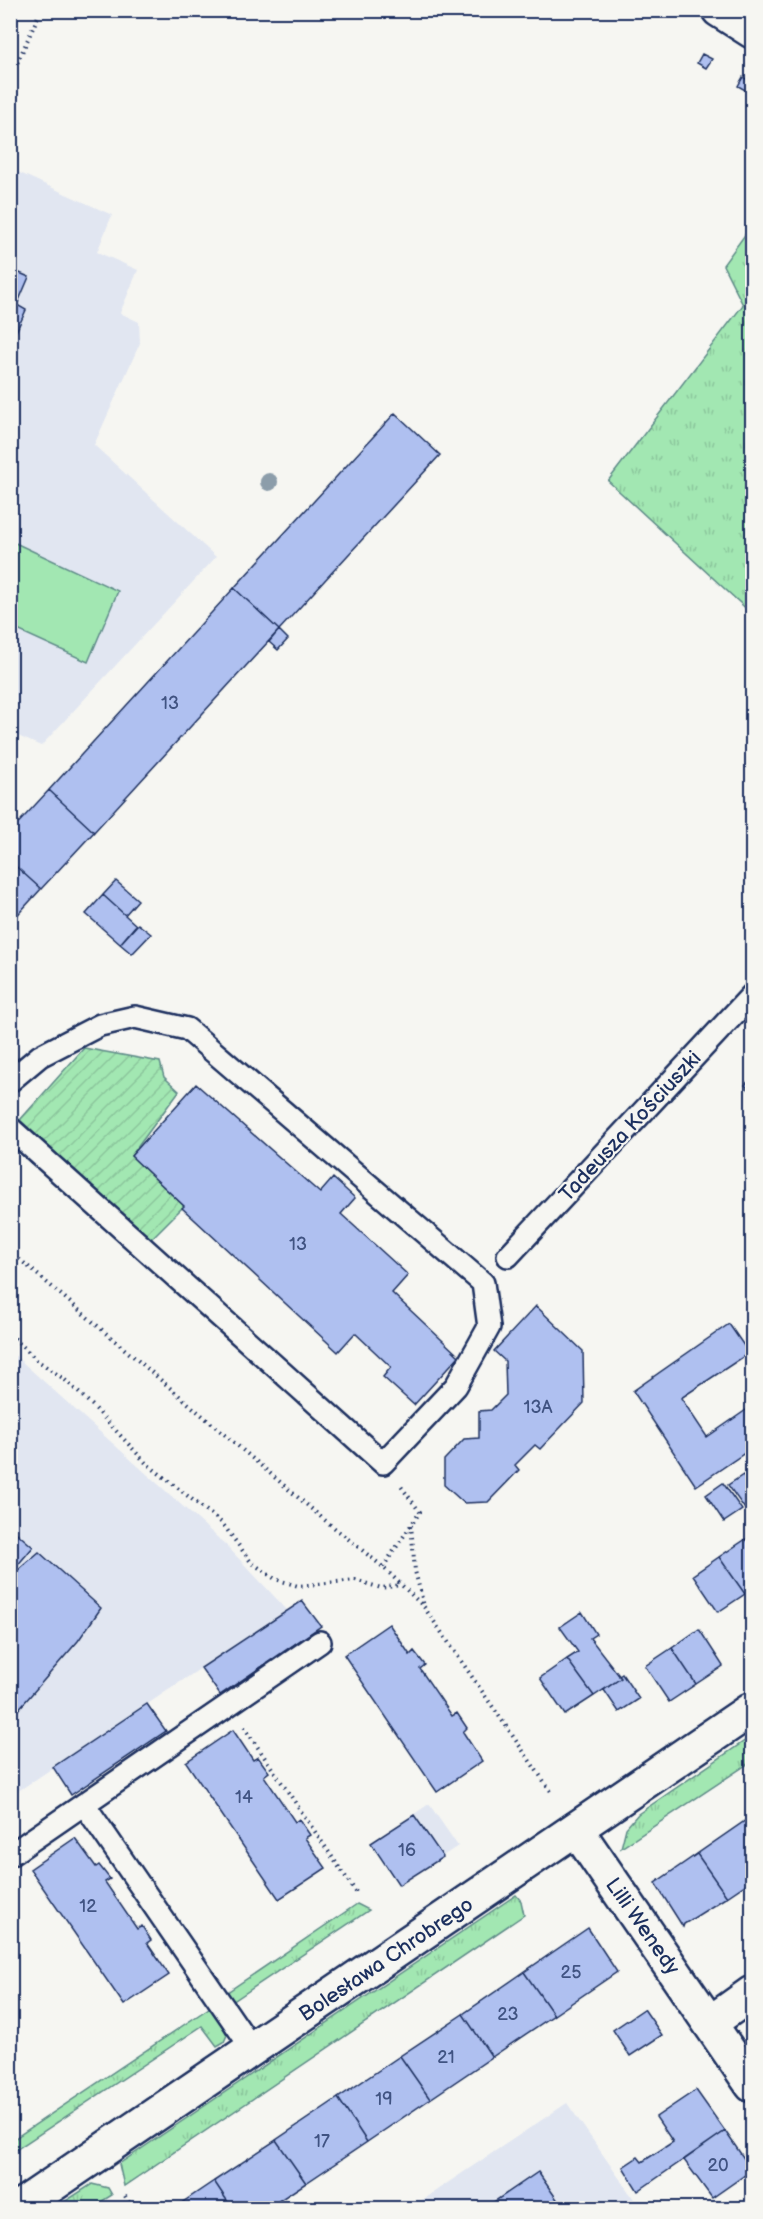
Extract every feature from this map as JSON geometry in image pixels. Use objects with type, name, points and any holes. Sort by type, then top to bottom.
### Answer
[{"type":"street","points":[[719,10],[753,31]]},
{"type":"street","name":"Bolesława Chrobrego","points":[[18,2208],[753,1709]]},
{"type":"street","name":"Lilli Wenedy","points":[[576,1829],[753,2085]]},
{"type":"street","points":[[710,2023],[753,1994]]},
{"type":"lane","name":"Tadeusza Kościuszki","points":[[507,1256],[753,994]]},
{"type":"lane","points":[[10,1082],[40,1056],[100,1025],[135,1017],[187,1029],[483,1283],[489,1327],[456,1386],[383,1463],[10,1128]]},
{"type":"lane","points":[[10,1855],[320,1642]]},
{"type":"lane","points":[[84,1804],[253,2050]]},
{"type":"path","points":[[10,80],[41,10]]},
{"type":"path","points":[[10,1251],[321,1517],[383,1567],[424,1607],[552,1793]]},
{"type":"path","points":[[10,1334],[38,1361],[64,1379],[94,1407],[146,1463],[222,1523],[251,1562],[274,1579],[298,1586],[355,1580],[381,1588],[401,1585]]},
{"type":"path","points":[[383,1463],[420,1512],[383,1567]]},
{"type":"path","points":[[411,1524],[416,1571],[424,1607]]},
{"type":"path","points":[[228,1705],[358,1895]]},
{"type":"path","points":[[125,2196],[134,2208]]},
{"type":"shaded area","points":[[11,169],[112,215],[97,252],[138,270],[120,313],[139,322],[140,343],[94,445],[216,557],[41,746],[11,733]]},
{"type":"shaded area","points":[[11,1352],[227,1546],[287,1610],[11,1796]]},
{"type":"shaded area","points":[[429,1804],[458,1846],[399,1885],[371,1843]]},
{"type":"shaded area","points":[[567,2103],[640,2208],[410,2208]]},
{"type":"green space","points":[[752,225],[752,614],[608,481],[743,305],[723,265]]},
{"type":"green space","points":[[11,541],[118,591],[88,662],[11,627]]},
{"type":"green space","points":[[84,1048],[160,1062],[164,1077],[179,1091],[131,1156],[184,1206],[150,1240],[20,1120]]},
{"type":"green space","points":[[752,1736],[752,1761],[621,1848],[626,1828],[638,1814]]},
{"type":"green space","points":[[516,1895],[521,1901],[524,1915],[124,2186],[119,2164]]},
{"type":"green space","points":[[357,1904],[369,1910],[232,2002],[226,1993]]},
{"type":"green space","points":[[212,2006],[227,2035],[224,2042],[217,2046],[202,2026],[11,2153],[11,2141]]},
{"type":"green space","points":[[92,2184],[108,2188],[112,2195],[91,2208],[55,2208]]},
{"type":"building","points":[[702,54],[712,59],[706,68],[697,63]]},
{"type":"building","points":[[743,77],[752,83],[747,91],[738,86]]},
{"type":"building","points":[[10,269],[29,277],[17,305],[26,310],[10,345]]},
{"type":"building","points":[[395,413],[440,455],[279,630],[234,588]]},
{"type":"building","points":[[234,588],[279,630],[94,832],[49,790]]},
{"type":"building","points":[[279,630],[288,639],[278,650],[269,642]]},
{"type":"building","points":[[49,790],[94,832],[41,889],[10,861],[10,832]]},
{"type":"building","points":[[10,861],[41,889],[10,923]]},
{"type":"building","points":[[116,881],[138,900],[125,915],[103,895]]},
{"type":"building","points":[[103,895],[136,925],[120,944],[86,914]]},
{"type":"building","points":[[138,924],[151,934],[132,954],[120,944]]},
{"type":"building","points":[[752,1077],[752,1093],[745,1085]]},
{"type":"building","points":[[196,1084],[320,1193],[333,1178],[355,1198],[341,1214],[408,1275],[392,1293],[459,1356],[414,1405],[383,1377],[391,1367],[355,1333],[338,1352],[182,1208],[184,1206],[131,1156]]},
{"type":"building","points":[[536,1306],[583,1351],[584,1403],[540,1449],[535,1445],[515,1465],[519,1470],[488,1502],[464,1503],[444,1485],[444,1460],[464,1439],[479,1438],[479,1411],[491,1410],[506,1395],[505,1361],[494,1351]]},
{"type":"building","points":[[729,1324],[749,1353],[681,1398],[707,1437],[749,1408],[752,1413],[752,1448],[696,1486],[633,1391]]},
{"type":"building","points":[[743,1475],[752,1488],[752,1519],[728,1485]]},
{"type":"building","points":[[723,1483],[742,1510],[724,1522],[706,1495]]},
{"type":"building","points":[[10,1527],[33,1547],[10,1574]]},
{"type":"building","points":[[746,1539],[752,1547],[752,1589],[745,1594],[719,1557]]},
{"type":"building","points":[[39,1552],[101,1608],[78,1641],[10,1719],[10,1577]]},
{"type":"building","points":[[719,1557],[745,1594],[718,1612],[693,1575]]},
{"type":"building","points":[[302,1601],[321,1626],[220,1695],[201,1668]]},
{"type":"building","points":[[582,1612],[596,1634],[590,1638],[621,1678],[594,1696],[567,1659],[578,1652],[560,1627]]},
{"type":"building","points":[[389,1624],[410,1655],[414,1651],[425,1665],[420,1669],[452,1716],[457,1713],[467,1728],[463,1732],[482,1761],[437,1792],[344,1655]]},
{"type":"building","points":[[699,1629],[723,1666],[696,1684],[672,1648]]},
{"type":"building","points":[[672,1648],[696,1684],[669,1702],[645,1666]]},
{"type":"building","points":[[567,1659],[594,1696],[565,1715],[540,1678]]},
{"type":"building","points":[[622,1674],[639,1699],[619,1712],[604,1690],[621,1678],[619,1676]]},
{"type":"building","points":[[147,1704],[166,1731],[71,1795],[53,1767]]},
{"type":"building","points":[[233,1730],[253,1760],[258,1757],[269,1772],[264,1776],[295,1822],[299,1819],[310,1835],[305,1838],[326,1868],[279,1899],[186,1762]]},
{"type":"building","points":[[414,1815],[443,1857],[399,1885],[371,1843]]},
{"type":"building","points":[[752,1816],[752,1880],[727,1897],[697,1854]]},
{"type":"building","points":[[75,1838],[96,1867],[99,1865],[110,1879],[105,1882],[137,1929],[142,1926],[151,1940],[147,1943],[169,1975],[124,2005],[30,1869]]},
{"type":"building","points":[[697,1854],[727,1897],[684,1924],[683,1927],[655,1883]]},
{"type":"building","points":[[588,1928],[617,1972],[554,2015],[524,1972]]},
{"type":"building","points":[[524,1972],[554,2015],[492,2057],[463,2014]]},
{"type":"building","points":[[644,2009],[662,2035],[630,2056],[613,2030]]},
{"type":"building","points":[[463,2014],[492,2057],[430,2099],[400,2056]]},
{"type":"building","points":[[400,2056],[430,2099],[367,2142],[338,2098]]},
{"type":"building","points":[[696,2090],[725,2131],[638,2191],[623,2167],[638,2157],[642,2162],[673,2142],[656,2117]]},
{"type":"building","points":[[338,2098],[367,2142],[306,2183],[276,2140]]},
{"type":"building","points":[[725,2131],[752,2170],[712,2198],[684,2160]]},
{"type":"building","points":[[276,2140],[306,2183],[268,2208],[232,2208],[214,2181]]},
{"type":"building","points":[[538,2172],[563,2208],[485,2208]]},
{"type":"building","points":[[214,2181],[232,2208],[174,2208]]}]
